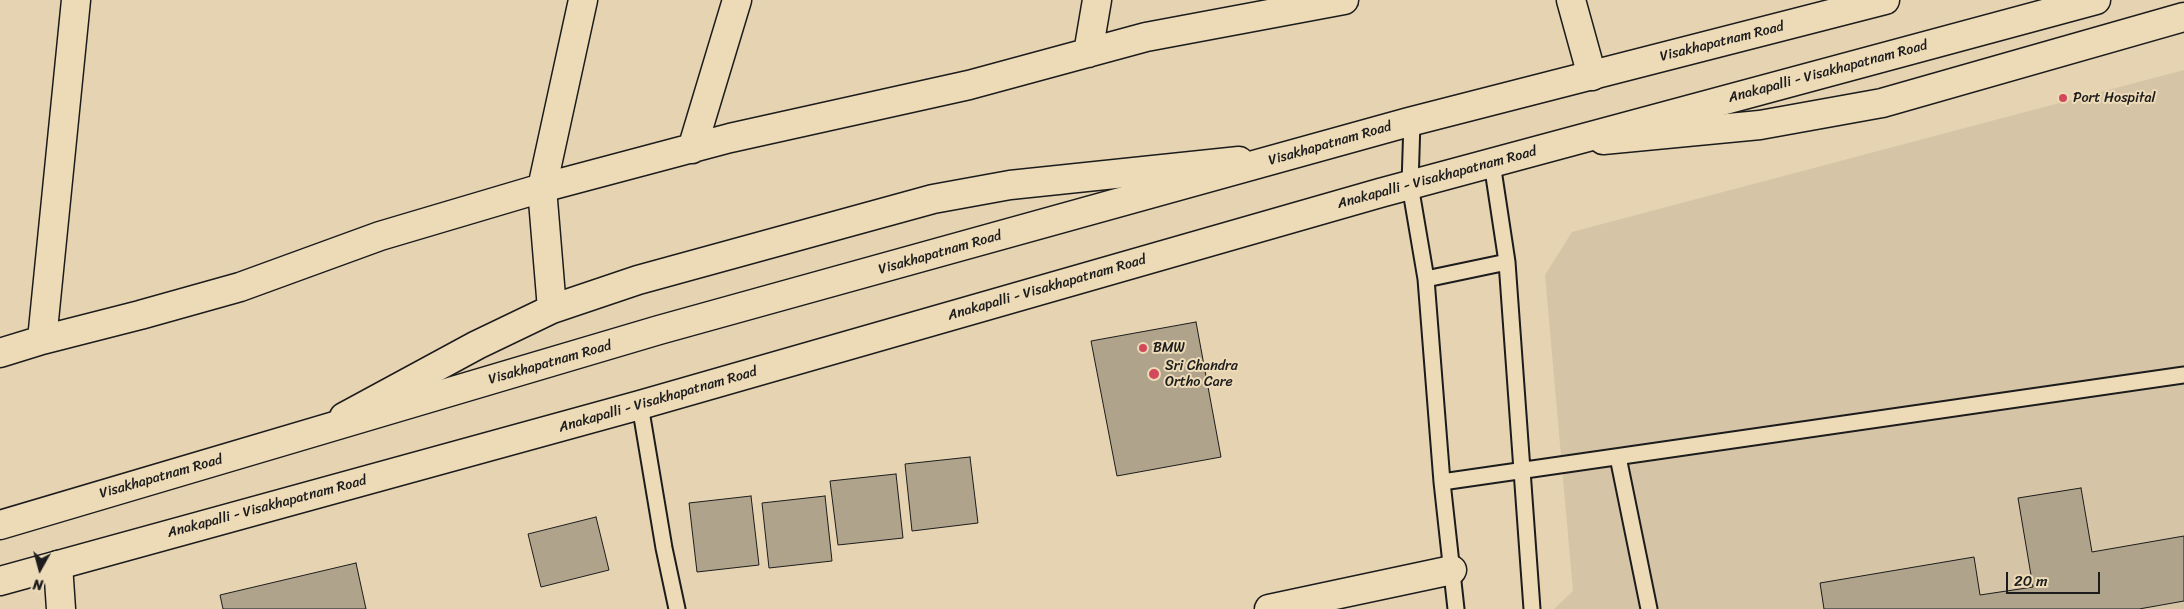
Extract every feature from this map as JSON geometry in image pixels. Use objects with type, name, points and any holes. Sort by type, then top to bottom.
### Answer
[{"type":"street","points":[[42,340],[76,0]]},
{"type":"street","points":[[552,309],[542,188],[583,0]]},
{"type":"street","points":[[692,149],[737,0]]},
{"type":"street","points":[[1088,53],[1097,0]]},
{"type":"street","points":[[0,353],[240,287],[380,236],[542,188],[730,138],[969,85],[1146,37],[1344,0]]},
{"type":"street","points":[[1571,0],[1592,76]]},
{"type":"street","name":"Anakapalli - Visakhapatnam Road","points":[[0,581],[640,405],[1410,185],[2096,0]]},
{"type":"street","name":"Visakhapatnam Road","points":[[0,524],[659,330],[1412,121],[1592,76],[1869,2]]},
{"type":"street","points":[[1566,143],[1742,128],[1882,103],[2184,17]]},
{"type":"street","points":[[320,430],[477,345],[552,309],[638,280],[933,199],[1010,185],[1288,156]]},
{"type":"street","points":[[58,564],[60,609]]},
{"type":"street","points":[[1269,609],[1452,570]]},
{"type":"lane","points":[[1412,121],[1410,185],[1426,279],[1442,482],[1456,609]]},
{"type":"lane","points":[[1492,163],[1507,262],[1532,609]]},
{"type":"lane","points":[[1426,279],[1507,262]]},
{"type":"lane","points":[[1442,482],[2184,375]]},
{"type":"lane","points":[[640,405],[664,548],[677,609]]},
{"type":"lane","points":[[1618,456],[1649,609]]},
{"type":"shaded area","points":[[2184,70],[2184,609],[1554,609],[1573,591],[1545,275],[1572,232]]},
{"type":"building","points":[[1196,322],[1221,457],[1117,476],[1091,341]]},
{"type":"building","points":[[970,457],[978,523],[912,531],[905,464]]},
{"type":"building","points":[[896,474],[903,538],[838,545],[830,481]]},
{"type":"building","points":[[2081,488],[2092,552],[2184,536],[2184,601],[2139,609],[1824,609],[1820,583],[1974,557],[1980,595],[2033,587],[2018,498]]},
{"type":"building","points":[[751,496],[759,565],[697,572],[689,503]]},
{"type":"building","points":[[825,496],[832,561],[769,568],[762,503]]},
{"type":"building","points":[[596,517],[609,570],[541,587],[528,534]]},
{"type":"building","points":[[356,563],[366,609],[223,609],[220,595]]},
{"type":"place","name":"Port Hospital","points":[[2063,98]]},
{"type":"place","name":"BMW","points":[[1143,348]]},
{"type":"place","name":"Sri Chandra Ortho Care","points":[[1154,374]]}]
